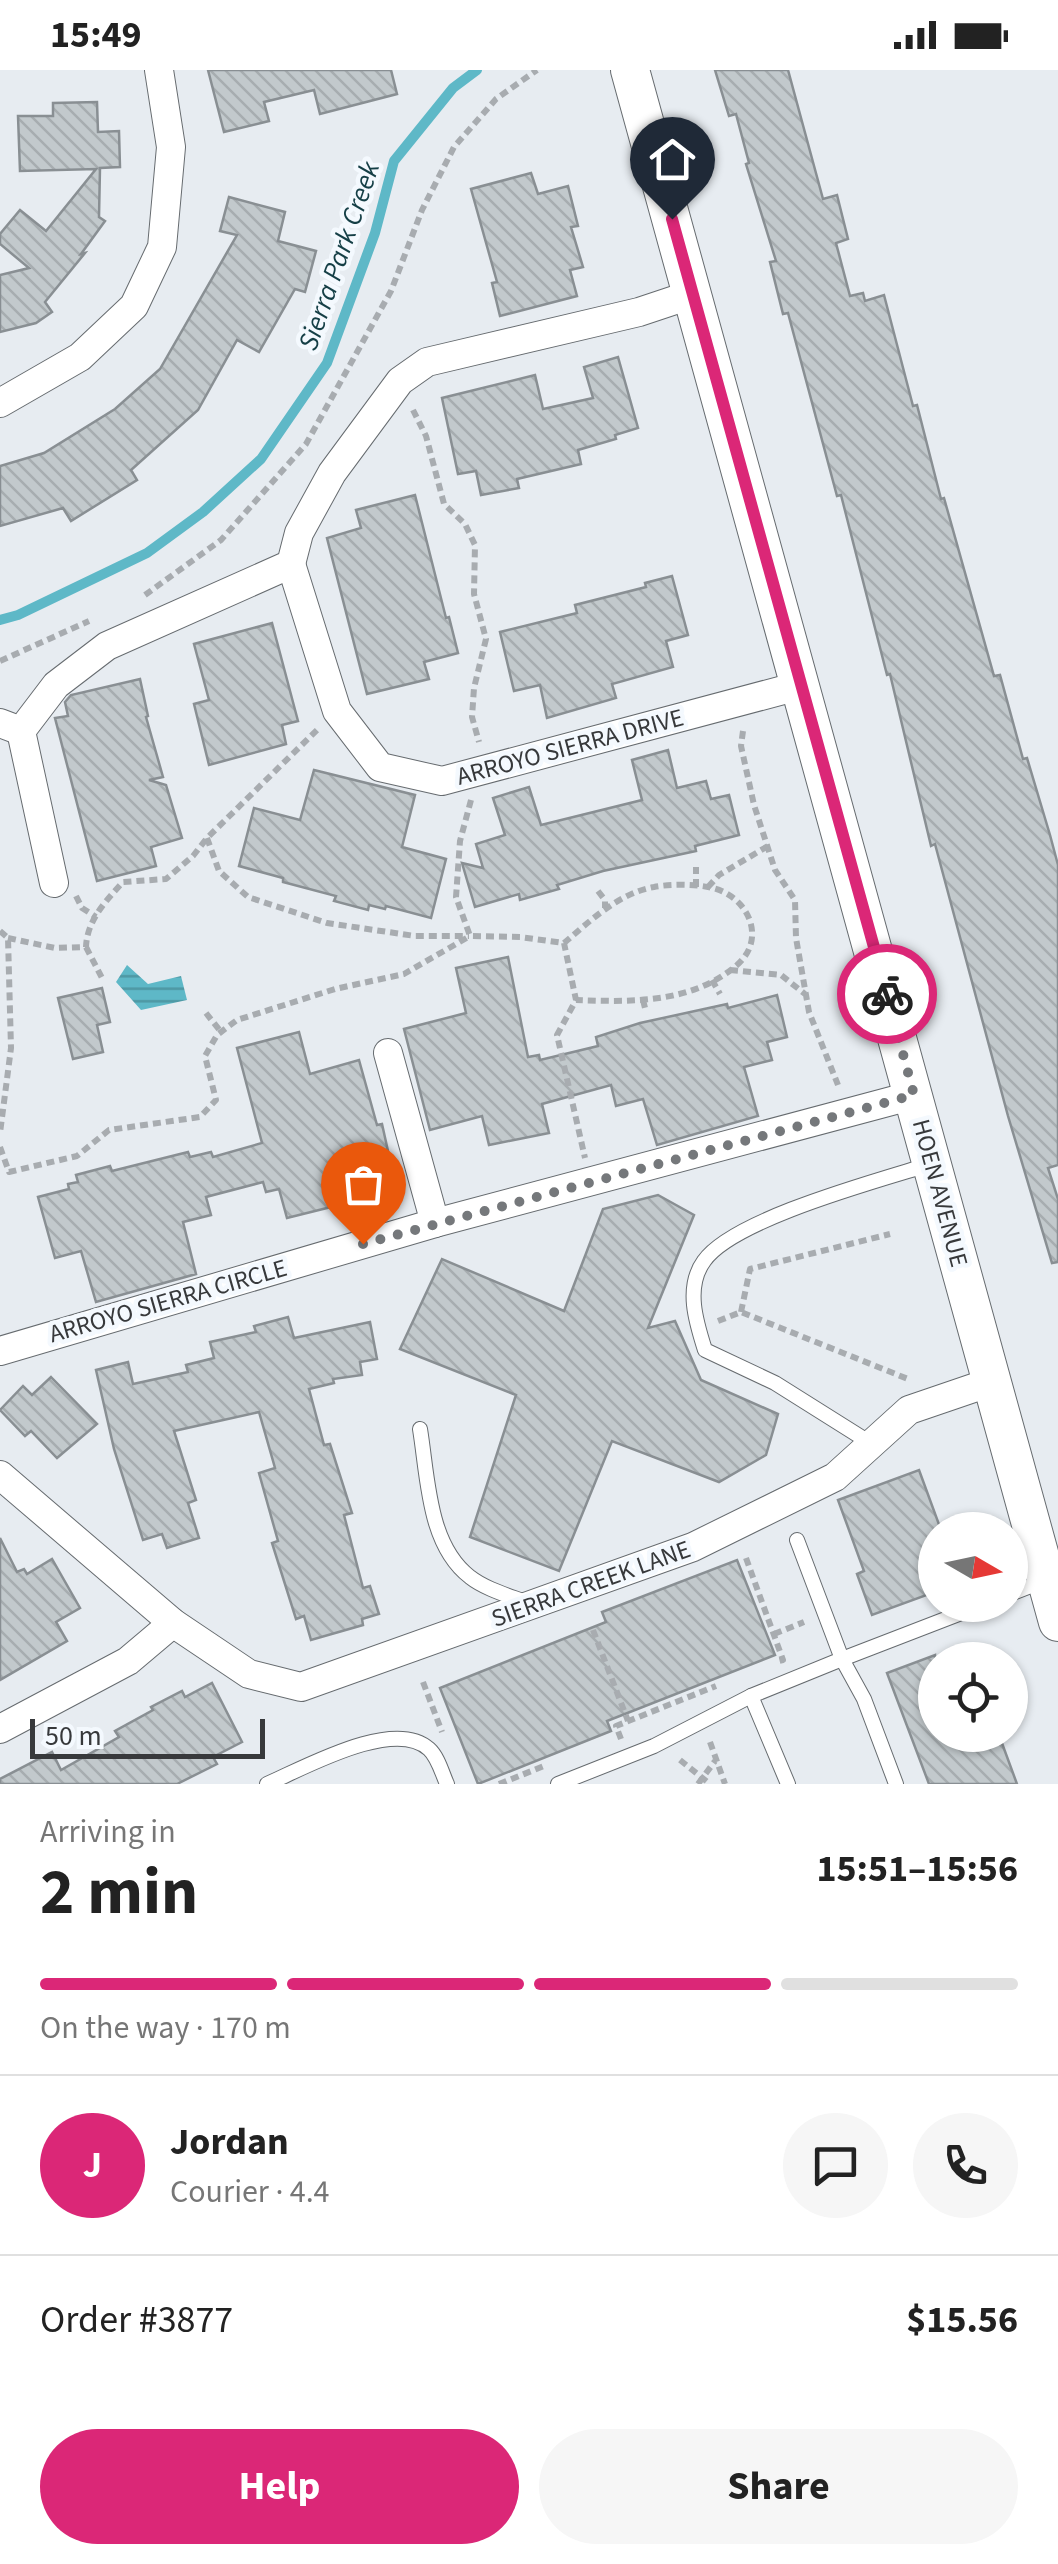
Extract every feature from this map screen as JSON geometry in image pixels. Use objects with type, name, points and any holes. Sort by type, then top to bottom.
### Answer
[{"type":"street","points":[[0,403],[80,357],[134,306],[162,247],[170,148],[158,70]]},
{"type":"street","name":"HOEN AVENUE","points":[[630,70],[1058,1622]]},
{"type":"street","points":[[54,883],[10,727],[107,646],[291,564],[299,533],[332,474],[400,381],[427,362],[638,312],[693,294]]},
{"type":"street","name":"ARROYO SIERRA DRIVE","points":[[291,564],[337,711],[380,767],[442,781],[802,685]]},
{"type":"street","points":[[388,1052],[435,1223]]},
{"type":"street","name":"ARROYO SIERRA CIRCLE","points":[[0,1351],[435,1223],[914,1095]]},
{"type":"street","name":"SIERRA CREEK LANE","points":[[0,1475],[172,1623],[249,1674],[301,1687],[693,1547],[835,1477],[909,1410],[991,1382]]},
{"type":"street","points":[[0,1730],[128,1661],[172,1623]]},
{"type":"lane","points":[[872,1444],[776,1383],[705,1350],[693,1292],[703,1262],[724,1241],[810,1202],[931,1164]]},
{"type":"lane","points":[[420,1429],[434,1518],[449,1558],[472,1580],[534,1606]]},
{"type":"lane","points":[[797,1540],[842,1659],[864,1699],[896,1784]]},
{"type":"lane","points":[[1028,1587],[1046,1580]]},
{"type":"lane","points":[[558,1784],[654,1746],[751,1696],[938,1622]]},
{"type":"lane","points":[[751,1696],[788,1784]]},
{"type":"lane","points":[[267,1784],[388,1737],[415,1740],[432,1751],[447,1784]]},
{"type":"path","points":[[140,598],[221,540],[306,444],[391,291],[422,210],[454,147],[496,98],[538,70]]},
{"type":"path","points":[[400,381],[414,396],[414,412],[426,436],[444,504],[465,524],[474,545],[474,594],[486,639],[474,688],[472,717],[482,757],[470,774],[471,800],[460,841],[456,896],[470,936]]},
{"type":"path","points":[[0,661],[91,620]]},
{"type":"path","points":[[102,978],[86,948],[87,934],[102,906],[123,882],[166,879],[337,711]]},
{"type":"path","points":[[752,728],[744,727],[741,746],[754,805],[776,870],[795,892],[796,938],[809,1012],[842,1097]]},
{"type":"path","points":[[207,838],[219,871],[248,897],[327,923],[415,936],[520,937],[564,943],[606,908],[653,887],[708,887],[728,894],[742,905],[753,922],[754,938],[738,964],[712,980],[670,997],[576,1000]]},
{"type":"path","points":[[708,887],[719,875],[768,846]]},
{"type":"path","points":[[696,868],[696,887]]},
{"type":"path","points":[[598,891],[606,908]]},
{"type":"path","points":[[796,916],[806,915]]},
{"type":"path","points":[[0,931],[8,938],[55,948],[86,948]]},
{"type":"path","points":[[0,1147],[9,1172],[77,1156],[109,1130],[200,1118],[216,1100],[205,1056],[221,1032],[237,1020],[404,974],[470,936]]},
{"type":"path","points":[[0,1133],[12,1048],[8,938]]},
{"type":"path","points":[[564,943],[576,1000],[557,1035],[591,1184]]},
{"type":"path","points":[[728,970],[782,975],[806,995]]},
{"type":"path","points":[[712,980],[720,994]]},
{"type":"path","points":[[643,1000],[646,1012]]},
{"type":"path","points":[[206,1012],[221,1032]]},
{"type":"path","points":[[741,1312],[750,1269],[890,1234]]},
{"type":"path","points":[[718,1321],[741,1312],[911,1380],[920,1374]]},
{"type":"path","points":[[746,1558],[783,1660],[765,1667]]},
{"type":"path","points":[[774,1634],[804,1622]]},
{"type":"path","points":[[594,1630],[628,1720]]},
{"type":"path","points":[[616,1726],[729,1681]]},
{"type":"path","points":[[710,1742],[725,1784]]},
{"type":"path","points":[[680,1760],[710,1784]]},
{"type":"path","points":[[698,1784],[716,1760]]},
{"type":"water","points":[[127,965],[148,984],[181,976],[187,1000],[141,1010],[116,982]]},
{"type":"building","points":[[208,70],[391,70],[397,94],[320,114],[314,90],[264,102],[269,121],[224,132]]},
{"type":"building","points":[[715,70],[788,70],[823,199],[837,195],[848,239],[836,243],[850,296],[863,293],[865,301],[884,295],[994,676],[1000,675],[1023,759],[1027,758],[1050,835],[1058,865],[1058,1165],[1048,1168],[1058,1199],[1058,1262],[1052,1263],[935,844],[931,846],[890,674],[887,675],[841,495],[837,496],[788,313],[783,314],[770,262],[776,261],[746,164],[749,163],[736,114],[729,116]]},
{"type":"building","points":[[97,102],[98,132],[119,131],[120,167],[100,168],[99,217],[105,221],[45,302],[52,312],[36,323],[0,332],[0,275],[29,268],[0,244],[0,234],[20,210],[46,231],[96,169],[20,171],[18,116],[53,116],[53,103]]},
{"type":"building","points":[[531,173],[538,194],[568,186],[578,226],[571,227],[583,267],[570,270],[577,296],[500,316],[492,283],[497,282],[471,189]]},
{"type":"building","points":[[229,197],[285,212],[278,241],[316,251],[305,292],[295,289],[259,352],[237,340],[198,410],[131,470],[137,480],[71,521],[63,508],[0,526],[0,466],[44,453],[115,409],[160,369],[237,235],[220,231]]},
{"type":"building","points":[[618,357],[638,428],[578,450],[581,464],[517,479],[519,488],[481,495],[476,471],[458,474],[442,398],[535,375],[543,409],[593,398],[584,367]]},
{"type":"building","points":[[415,495],[458,653],[424,662],[429,679],[367,694],[327,538],[361,528],[356,510]]},
{"type":"building","points":[[672,576],[688,635],[666,641],[673,667],[612,684],[616,698],[547,718],[540,685],[514,691],[500,632],[577,613],[575,605],[646,587],[645,583]]},
{"type":"building","points":[[272,623],[298,721],[282,725],[286,744],[209,765],[194,704],[209,700],[194,644]]},
{"type":"building","points":[[140,679],[163,777],[149,780],[166,785],[182,838],[151,847],[156,866],[97,881],[55,718],[68,716],[65,702],[71,695]]},
{"type":"building","points":[[668,750],[677,788],[706,781],[711,799],[729,795],[739,835],[695,846],[696,851],[603,871],[520,900],[519,894],[475,907],[462,863],[483,868],[476,844],[505,835],[493,798],[529,787],[541,825],[642,800],[632,760]]},
{"type":"building","points":[[314,770],[415,795],[402,847],[446,859],[431,918],[386,906],[385,909],[369,905],[368,910],[334,901],[336,896],[239,866],[254,808],[300,820]]},
{"type":"building","points":[[508,957],[528,1057],[539,1055],[540,1060],[598,1046],[596,1037],[640,1023],[777,995],[787,1037],[767,1042],[772,1060],[744,1067],[758,1116],[657,1145],[643,1099],[616,1106],[611,1085],[542,1104],[549,1133],[489,1145],[482,1116],[430,1130],[404,1029],[466,1013],[456,968]]},
{"type":"building","points":[[102,988],[110,1022],[97,1025],[103,1052],[73,1059],[58,998]]},
{"type":"building","points":[[299,1032],[310,1074],[359,1060],[377,1125],[382,1124],[390,1160],[339,1172],[347,1203],[287,1218],[279,1189],[266,1192],[263,1182],[206,1197],[211,1215],[183,1222],[196,1274],[96,1302],[81,1251],[55,1258],[38,1197],[69,1189],[68,1184],[78,1182],[76,1175],[110,1166],[112,1171],[188,1152],[190,1157],[211,1152],[213,1157],[262,1143],[237,1048]]},
{"type":"building","points":[[658,1195],[694,1215],[648,1328],[675,1321],[701,1380],[778,1414],[766,1455],[719,1482],[612,1441],[559,1571],[470,1537],[516,1395],[400,1349],[442,1259],[564,1311],[603,1209]]},
{"type":"building","points":[[288,1317],[294,1338],[370,1322],[377,1359],[360,1362],[362,1375],[333,1379],[334,1383],[309,1389],[324,1445],[330,1444],[352,1513],[344,1515],[363,1588],[370,1586],[379,1614],[362,1619],[363,1625],[311,1640],[304,1616],[296,1619],[272,1543],[278,1541],[259,1473],[275,1468],[259,1412],[174,1431],[196,1500],[188,1503],[199,1538],[167,1548],[162,1534],[143,1540],[114,1449],[96,1370],[128,1362],[133,1384],[188,1372],[186,1365],[214,1358],[210,1342],[256,1332],[254,1326]]},
{"type":"building","points":[[51,1377],[97,1424],[57,1458],[31,1431],[25,1436],[0,1410],[23,1386],[32,1395]]},
{"type":"building","points":[[919,1470],[934,1512],[918,1512],[918,1598],[872,1615],[857,1574],[864,1571],[838,1500]]},
{"type":"building","points":[[0,1538],[17,1572],[24,1569],[27,1574],[52,1559],[80,1608],[56,1622],[67,1641],[0,1680]]},
{"type":"building","points":[[737,1560],[775,1655],[607,1721],[611,1731],[478,1784],[440,1688],[606,1622],[602,1612]]},
{"type":"building","points":[[918,1661],[918,1752],[1005,1752],[1017,1784],[929,1784],[887,1673]]},
{"type":"building","points":[[212,1683],[242,1742],[213,1757],[217,1764],[177,1784],[0,1784],[0,1779],[52,1752],[61,1770],[119,1737],[115,1731],[153,1710],[151,1707],[182,1691],[185,1697]]},
{"type":"waterway","name":"Sierra Park Creek","points":[[0,620],[147,553],[203,512],[261,459],[327,363],[375,233],[394,161],[453,88],[477,70]]},
{"type":"way so far","points":[[363,1244],[914,1095],[887,994]]},
{"type":"route","points":[[672,219],[887,994]]}]
